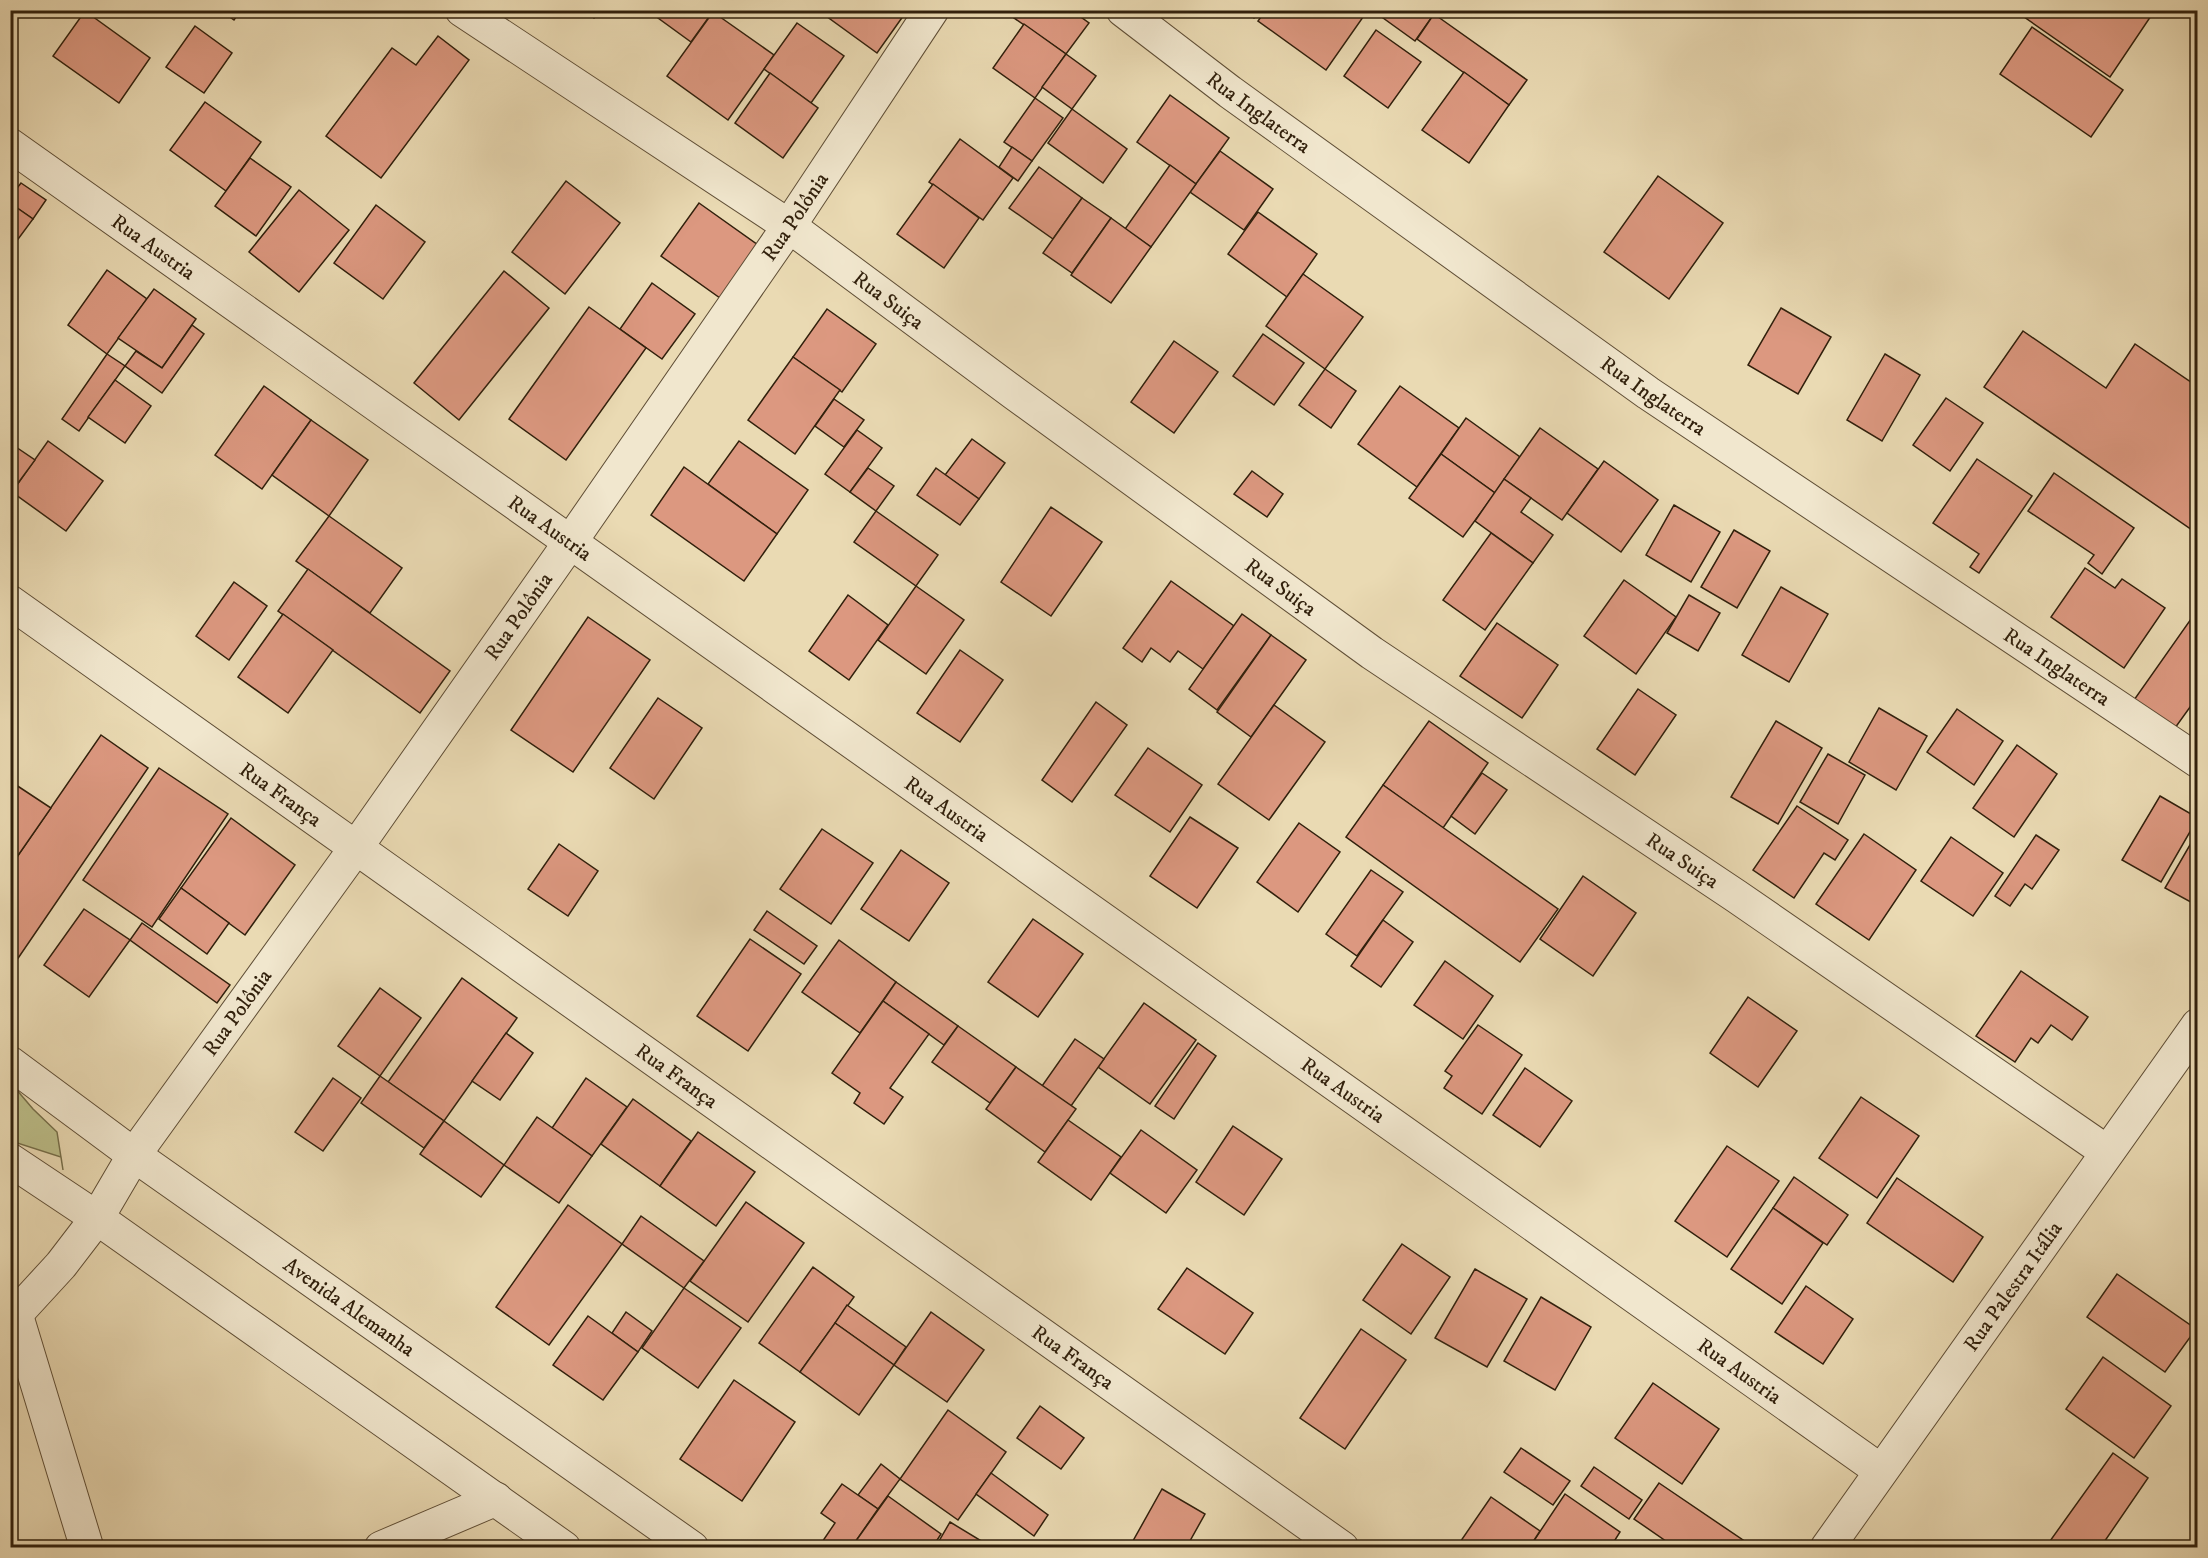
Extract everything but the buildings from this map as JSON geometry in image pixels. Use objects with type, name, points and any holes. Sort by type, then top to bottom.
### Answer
[{"type":"street","name":"Rua Suiça","points":[[462,10],[789,226],[1372,653],[1736,896],[2107,1152]]},
{"type":"street","name":"Rua Polônia","points":[[13,1315],[61,1265],[97,1218],[134,1155],[355,849],[571,541],[789,226],[932,10]]},
{"type":"street","name":"Rua Inglaterra","points":[[1123,10],[1230,92],[1648,393],[2198,762]]},
{"type":"street","name":"Rua Austria","points":[[10,145],[1881,1471]]},
{"type":"street","name":"Rua França","points":[[10,602],[1342,1548]]},
{"type":"street","name":"Rua Palestra Itália","points":[[1827,1548],[2198,1025]]},
{"type":"street","name":"Avenida Alemanha","points":[[10,1063],[134,1155],[692,1548]]},
{"type":"street","points":[[10,1160],[97,1218],[564,1548]]},
{"type":"street","points":[[13,1315],[87,1548]]},
{"type":"street","points":[[381,1548],[496,1499]]},
{"type":"green space","points":[[10,1082],[57,1132],[61,1157],[11,1141]]}]
